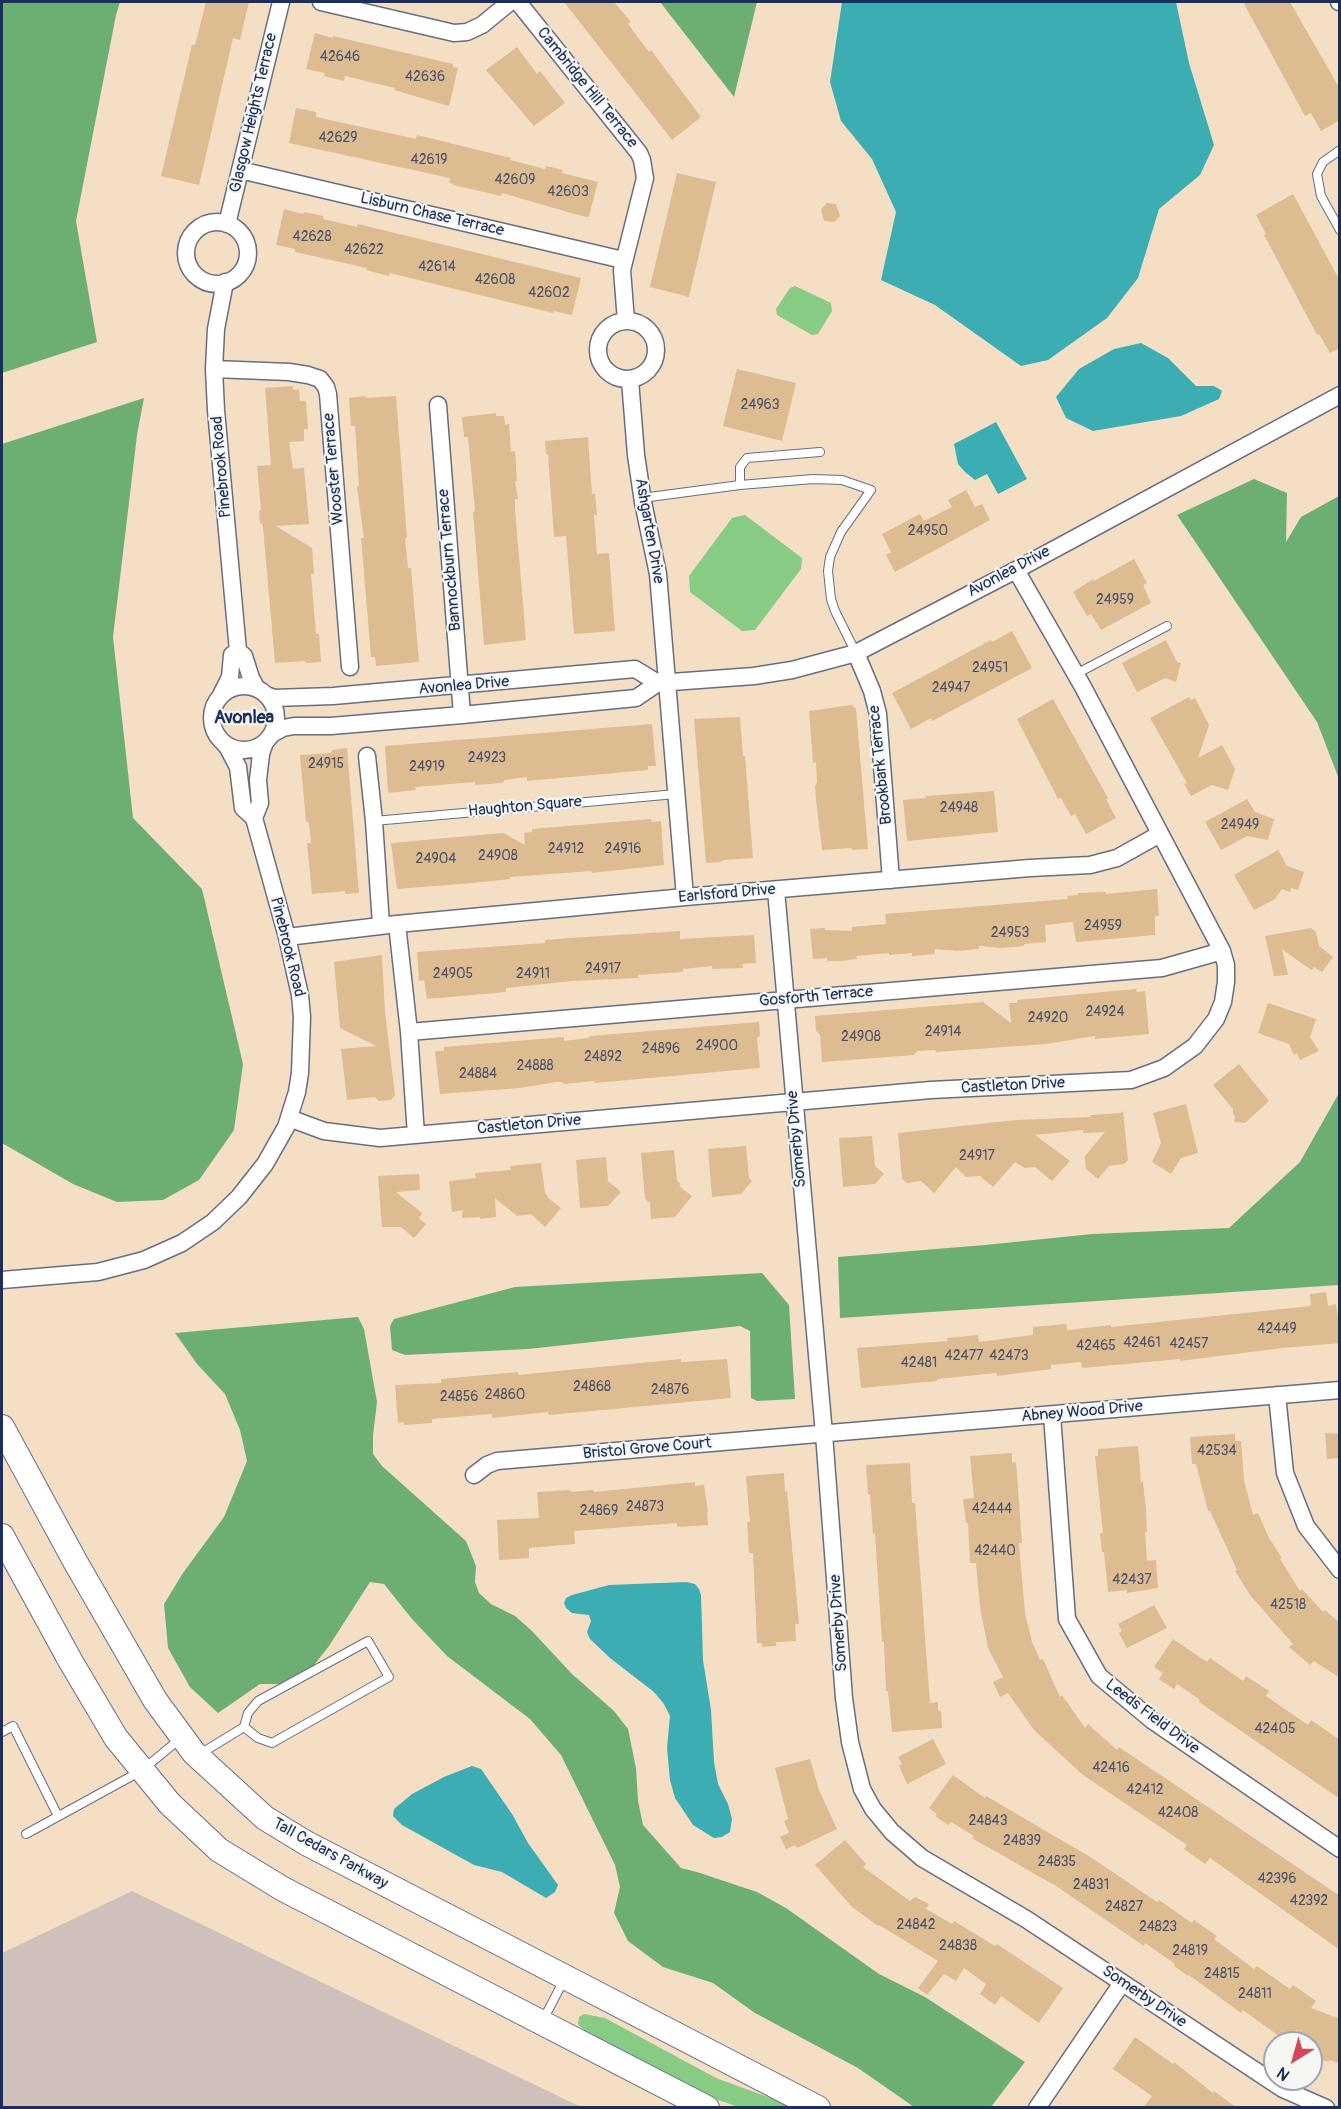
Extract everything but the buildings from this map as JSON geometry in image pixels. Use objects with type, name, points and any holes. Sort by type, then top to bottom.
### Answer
[{"type":"main road","name":"Tall Cedars Parkway","points":[[2,1427],[117,1636],[155,1700],[189,1747],[265,1818],[306,1843],[818,2108]]},
{"type":"main road","points":[[2,1536],[98,1710],[116,1738],[141,1771],[194,1828],[219,1850],[283,1890],[707,2108]]},
{"type":"street","name":"Glasgow Heights Terrace","points":[[227,224],[281,2]]},
{"type":"street","points":[[321,2],[460,33],[482,25],[510,2]]},
{"type":"street","name":"Cambridge Hill Terrace","points":[[518,2],[639,153],[642,160],[645,178],[623,260],[622,279],[626,321]]},
{"type":"street","name":"Lisburn Chase Terrace","points":[[240,170],[623,260]]},
{"type":"street","points":[[213,222],[227,224],[238,230],[244,238],[248,256],[241,273],[225,282],[216,284],[198,277],[187,261],[187,243],[197,228],[213,222]]},
{"type":"street","name":"Pinebrook Road","points":[[225,282],[216,329],[214,369],[216,410],[238,651],[244,656],[251,678],[262,692]]},
{"type":"street","points":[[626,321],[642,324],[653,336],[657,352],[651,368],[638,378],[630,380],[613,376],[601,364],[598,356],[600,339],[604,332],[610,326],[626,321]]},
{"type":"street","name":"Wooster Terrace","points":[[214,369],[308,375],[320,379],[326,387],[350,667]]},
{"type":"street","name":"Ashgarten Drive","points":[[630,380],[642,498],[658,574],[663,682]]},
{"type":"street","name":"Avonlea Drive","points":[[268,738],[283,728],[462,715],[636,698],[663,682],[754,676],[792,670],[856,653],[1016,570],[1340,395]]},
{"type":"street","name":"Bannockburn Terrace","points":[[438,405],[462,715]]},
{"type":"street","name":"Castleton Drive","points":[[289,1118],[324,1131],[380,1138],[931,1090],[1131,1080],[1164,1068],[1195,1046],[1216,1019],[1223,1002],[1226,965],[1222,951],[1191,888],[1076,674],[1016,570]]},
{"type":"street","name":"Pinebrook Road","points":[[221,695],[230,677],[232,655],[238,651]]},
{"type":"street","name":"Brookbark Terrace","points":[[856,653],[872,691],[878,714],[891,880]]},
{"type":"street","name":"Avonlea Drive","points":[[262,692],[274,698],[333,696],[635,669],[663,682]]},
{"type":"street","points":[[663,682],[685,897]]},
{"type":"street","points":[[238,687],[262,692],[272,704],[275,714],[275,724],[268,738],[248,750],[238,750],[222,741],[216,735],[212,718],[213,710],[221,695],[238,687]]},
{"type":"street","name":"Pinebrook Road","points":[[254,818],[260,803],[258,780],[261,754],[268,738]]},
{"type":"street","name":"Pinebrook Road","points":[[2,1280],[98,1272],[144,1260],[182,1243],[213,1222],[239,1197],[265,1164],[289,1118],[300,1073],[302,1037],[300,995],[288,937],[254,818],[243,808],[238,767],[222,741]]},
{"type":"street","points":[[367,756],[389,925],[409,1032],[416,1135]]},
{"type":"street","name":"Earlsford Drive","points":[[288,937],[389,925],[685,897],[1090,865],[1117,858],[1160,834]]},
{"type":"street","name":"Somerby Drive","points":[[776,890],[824,1434],[844,1698],[850,1742],[862,1789],[873,1809],[892,1832],[922,1858],[1026,1919],[1283,2089],[1326,2108]]},
{"type":"street","name":"Gosforth Terrace","points":[[409,1032],[1162,968],[1222,951]]},
{"type":"street","name":"Abney Wood Drive","points":[[824,1434],[1340,1390]]},
{"type":"street","points":[[1277,1395],[1285,1473],[1306,1526],[1340,1570]]},
{"type":"street","name":"Leeds Field Drive","points":[[1052,1415],[1067,1619],[1099,1676],[1153,1721],[1340,1849]]},
{"type":"street","name":"Bristol Grove Court","points":[[474,1474],[496,1461],[824,1434]]},
{"type":"street","points":[[1037,2108],[1122,1983]]},
{"type":"lane","points":[[1340,150],[1323,162],[1317,174],[1317,183],[1340,230]]},
{"type":"lane","points":[[740,485],[740,467],[747,458],[820,452]]},
{"type":"lane","points":[[642,498],[740,485],[831,479],[842,480],[871,490],[841,532],[830,557],[828,571],[831,599],[835,611],[856,653]]},
{"type":"lane","points":[[1076,674],[1167,626]]},
{"type":"lane","name":"Haughton Square","points":[[374,820],[676,794]]},
{"type":"lane","points":[[368,1641],[389,1677],[272,1743],[258,1738],[244,1727],[248,1713],[258,1701],[368,1641]]},
{"type":"lane","points":[[2,1732],[13,1726],[58,1816]]},
{"type":"lane","points":[[26,1834],[189,1747],[244,1727]]},
{"type":"lane","points":[[542,2022],[566,1977]]},
{"type":"shaded area","points":[[132,1891],[581,2107],[2,2107],[2,1953]]},
{"type":"green space","points":[[2,2],[120,2],[76,221],[97,342],[2,373]]},
{"type":"green space","points":[[660,2],[757,2],[734,97]]},
{"type":"green space","points":[[795,286],[831,303],[832,311],[818,334],[812,335],[777,315],[776,309],[790,288]]},
{"type":"green space","points":[[144,398],[137,435],[113,637],[133,818],[202,889],[243,1064],[234,1130],[199,1180],[163,1200],[117,1202],[73,1184],[2,1143],[2,444]]},
{"type":"green space","points":[[1254,479],[1287,493],[1286,542],[1301,517],[1339,496],[1339,779],[1317,722],[1177,515]]},
{"type":"green space","points":[[745,515],[802,558],[801,569],[755,630],[742,631],[690,592],[689,576],[732,518]]},
{"type":"green space","points":[[1339,1093],[1339,1285],[840,1318],[838,1257],[1092,1234],[1229,1228],[1300,1162]]},
{"type":"green space","points":[[762,1273],[789,1305],[795,1399],[757,1401],[751,1398],[750,1331],[740,1326],[528,1349],[405,1355],[392,1350],[390,1326],[394,1319],[515,1287]]},
{"type":"green space","points":[[358,1317],[364,1329],[377,1402],[373,1454],[382,1466],[466,1541],[476,1566],[475,1582],[479,1593],[491,1604],[515,1616],[531,1630],[572,1674],[614,1711],[628,1729],[636,1768],[638,1801],[643,1825],[681,1868],[757,1892],[786,1908],[879,1974],[925,1997],[1025,2062],[991,2107],[914,2107],[858,2068],[755,2013],[713,1983],[663,1967],[628,1941],[614,1913],[620,1887],[615,1865],[561,1755],[530,1719],[447,1656],[412,1619],[384,1584],[370,1582],[329,1646],[299,1684],[260,1684],[218,1713],[190,1687],[168,1648],[164,1604],[183,1573],[224,1517],[247,1461],[240,1430],[225,1394],[197,1364],[175,1333]]},
{"type":"green space","points":[[584,2014],[605,2018],[716,2078],[795,2107],[739,2107],[703,2095],[588,2034],[578,2024],[579,2017]]},
{"type":"water","points":[[842,2],[1176,2],[1189,63],[1214,145],[1200,175],[1159,209],[1138,278],[1107,318],[1048,360],[1021,366],[935,305],[881,280],[896,212],[872,159],[841,121],[830,82]]},
{"type":"water","points":[[1141,343],[1168,358],[1196,386],[1214,386],[1222,391],[1219,399],[1181,416],[1093,431],[1066,418],[1056,397],[1079,369],[1114,349]]},
{"type":"water","points":[[996,422],[1027,479],[998,494],[987,474],[975,480],[965,472],[958,464],[954,444]]},
{"type":"water","points":[[686,1582],[695,1584],[701,1595],[703,1660],[711,1710],[714,1762],[718,1784],[728,1804],[732,1819],[730,1832],[722,1837],[714,1838],[693,1825],[675,1798],[670,1780],[667,1748],[670,1716],[664,1704],[654,1692],[610,1658],[590,1639],[587,1632],[591,1621],[589,1615],[572,1613],[564,1603],[566,1598],[572,1595],[609,1585]]},
{"type":"water","points":[[472,1766],[481,1769],[558,1885],[555,1892],[546,1898],[502,1872],[474,1865],[402,1825],[393,1816],[394,1809],[412,1794],[444,1777]]},
{"type":"district","name":"Avonlea","points":[[244,718]]}]
